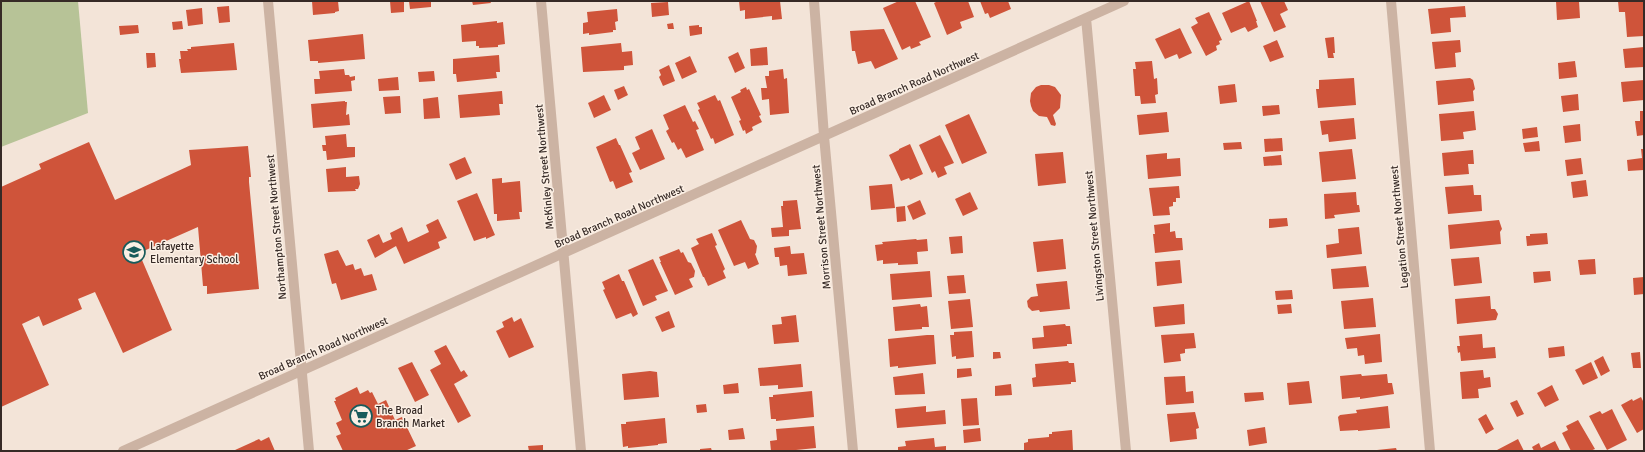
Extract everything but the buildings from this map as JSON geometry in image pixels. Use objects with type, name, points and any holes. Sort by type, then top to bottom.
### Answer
[{"type":"street","name":"Northampton Street Northwest","points":[[268,1],[309,451]]},
{"type":"street","name":"McKinley Street Northwest","points":[[541,1],[581,451]]},
{"type":"street","name":"Morrison Street Northwest","points":[[814,1],[824,136],[853,451]]},
{"type":"street","name":"Broad Branch Road Northwest","points":[[123,451],[1124,1]]},
{"type":"street","name":"Legation Street Northwest","points":[[1392,1],[1430,451]]},
{"type":"street","name":"Livingston Street Northwest","points":[[1086,18],[1126,451]]},
{"type":"green space","points":[[1,1],[78,1],[88,113],[1,147]]},
{"type":"place","name":"Lafayette Elementary School","points":[[134,252]]},
{"type":"place","name":"The Broad Branch Market","points":[[361,416]]}]
